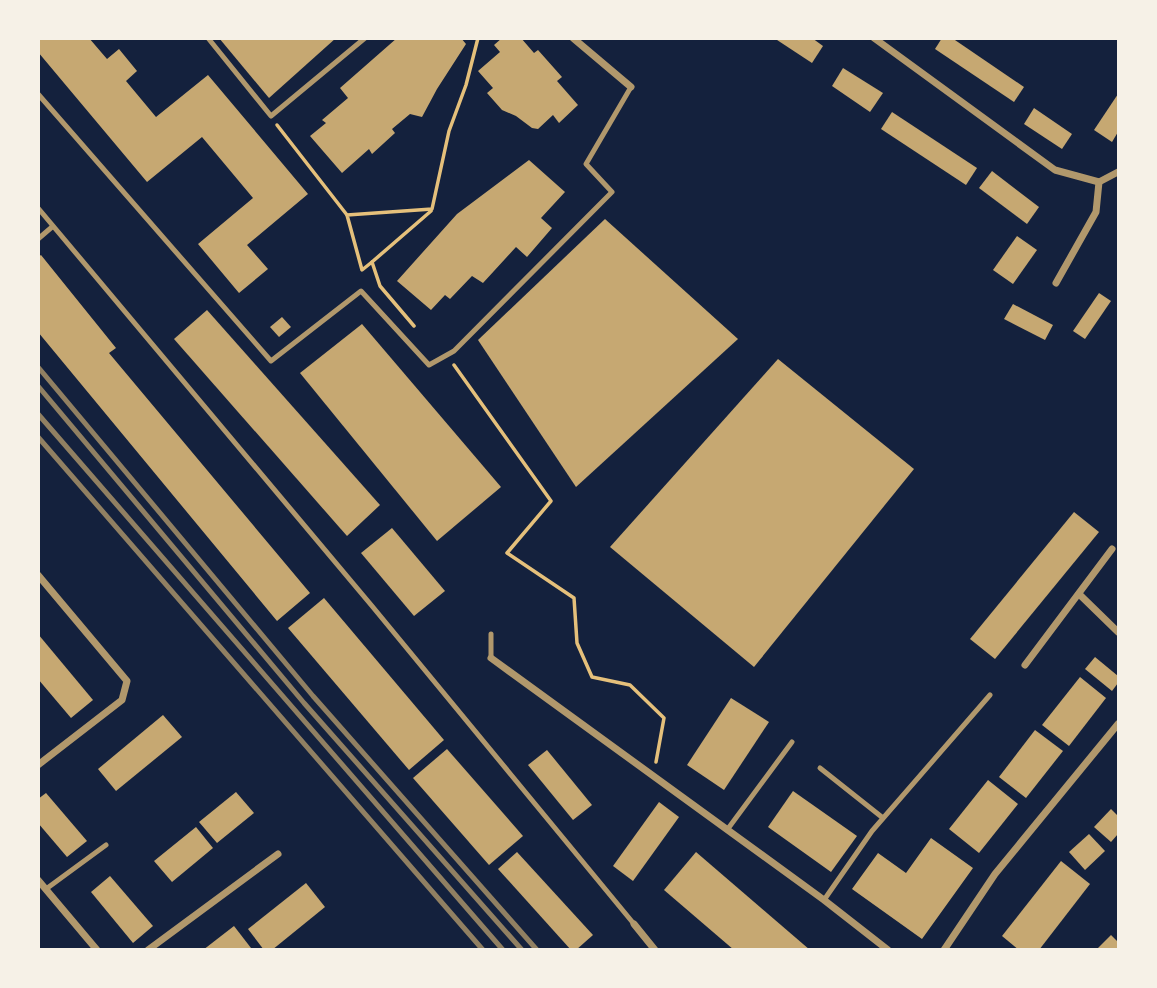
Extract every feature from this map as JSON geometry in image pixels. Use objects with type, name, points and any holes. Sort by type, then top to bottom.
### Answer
[{"type":"street","points":[[573,38],[631,87]]},
{"type":"street","points":[[874,38],[1055,170],[1099,182],[1118,172]]},
{"type":"street","points":[[1056,283],[1096,212],[1099,182]]},
{"type":"street","points":[[1026,665],[1112,549]]},
{"type":"street","points":[[38,575],[127,681],[122,700],[38,765]]},
{"type":"street","points":[[1079,594],[1118,632]]},
{"type":"street","points":[[491,658],[824,900],[888,950]]},
{"type":"street","points":[[944,950],[995,874],[1118,724]]},
{"type":"street","points":[[148,950],[278,854]]},
{"type":"street","points":[[38,880],[97,950]]},
{"type":"street","points":[[634,924],[655,950]]},
{"type":"lane","points":[[208,38],[271,117],[365,38]]},
{"type":"lane","points":[[38,94],[271,361],[361,290],[429,365],[454,351],[612,192],[586,164],[631,87]]},
{"type":"lane","points":[[38,208],[634,924]]},
{"type":"lane","points":[[38,239],[52,227]]},
{"type":"lane","points":[[491,634],[491,658]]},
{"type":"lane","points":[[824,900],[883,818],[990,695]]},
{"type":"lane","points":[[727,830],[792,742]]},
{"type":"lane","points":[[820,768],[883,818]]},
{"type":"lane","points":[[46,889],[106,845]]},
{"type":"path","points":[[271,117],[347,215],[362,270],[432,209],[449,131],[466,85],[478,38]]},
{"type":"path","points":[[347,215],[432,209]]},
{"type":"path","points":[[372,262],[380,286],[420,334]]},
{"type":"path","points":[[442,357],[455,366],[551,501],[507,553],[574,598],[577,643],[592,677],[630,685],[664,718],[653,777]]},
{"type":"building","points":[[38,38],[89,38],[107,59],[119,49],[137,71],[126,81],[156,117],[208,75],[308,194],[247,245],[268,269],[239,293],[198,244],[253,198],[202,137],[147,182],[38,52]]},
{"type":"building","points":[[219,38],[336,38],[269,98]]},
{"type":"building","points":[[397,38],[461,38],[466,44],[422,117],[410,114],[392,129],[395,133],[372,154],[369,149],[342,173],[310,136],[326,123],[322,120],[348,98],[340,88]]},
{"type":"building","points":[[502,38],[521,38],[534,53],[538,50],[562,77],[557,81],[578,105],[559,123],[553,115],[538,129],[532,128],[502,110],[487,93],[493,88],[478,71],[500,52],[494,45]]},
{"type":"building","points":[[774,38],[812,38],[823,46],[812,63]]},
{"type":"building","points":[[942,38],[952,38],[1024,87],[1014,102],[935,49]]},
{"type":"building","points":[[843,68],[883,93],[870,112],[832,86]]},
{"type":"building","points":[[1118,94],[1118,132],[1112,142],[1094,130]]},
{"type":"building","points":[[1034,108],[1072,134],[1062,149],[1024,124]]},
{"type":"building","points":[[892,112],[977,168],[966,185],[881,129]]},
{"type":"building","points":[[529,160],[565,192],[541,218],[552,228],[527,257],[516,247],[483,283],[472,276],[450,299],[445,295],[431,310],[397,281],[457,214]]},
{"type":"building","points":[[992,171],[1039,207],[1027,224],[979,188]]},
{"type":"building","points":[[605,219],[738,339],[576,487],[478,340]]},
{"type":"building","points":[[1017,236],[1037,250],[1013,284],[993,270]]},
{"type":"building","points":[[41,255],[116,348],[109,353],[310,593],[277,621],[38,332],[38,257]]},
{"type":"building","points":[[1099,293],[1111,301],[1085,339],[1073,331]]},
{"type":"building","points":[[1013,304],[1053,325],[1045,340],[1004,319]]},
{"type":"building","points":[[207,310],[380,505],[347,536],[174,339]]},
{"type":"building","points":[[282,317],[291,327],[279,337],[270,327]]},
{"type":"building","points":[[362,324],[501,487],[437,541],[300,373]]},
{"type":"building","points":[[778,359],[914,469],[754,667],[610,547]]},
{"type":"building","points":[[1074,512],[1099,532],[995,659],[970,639]]},
{"type":"building","points":[[392,528],[445,591],[414,616],[361,553]]},
{"type":"building","points":[[324,598],[444,740],[409,770],[288,628]]},
{"type":"building","points":[[38,634],[93,700],[71,718],[38,679]]},
{"type":"building","points":[[1095,657],[1118,676],[1118,683],[1112,691],[1085,669]]},
{"type":"building","points":[[1080,677],[1106,698],[1069,746],[1042,725]]},
{"type":"building","points":[[731,698],[769,722],[724,790],[687,765]]},
{"type":"building","points":[[163,715],[182,737],[116,791],[98,769]]},
{"type":"building","points":[[1035,730],[1063,751],[1026,798],[999,777]]},
{"type":"building","points":[[447,749],[523,836],[489,865],[413,778]]},
{"type":"building","points":[[547,750],[592,805],[573,820],[528,765]]},
{"type":"building","points":[[988,780],[1018,804],[979,853],[949,829]]},
{"type":"building","points":[[793,791],[857,836],[831,872],[768,827]]},
{"type":"building","points":[[236,792],[254,813],[217,843],[199,822]]},
{"type":"building","points":[[46,793],[87,841],[67,857],[38,823],[38,799]]},
{"type":"building","points":[[659,802],[679,817],[633,881],[613,866]]},
{"type":"building","points":[[1111,809],[1118,816],[1118,834],[1111,842],[1094,827]]},
{"type":"building","points":[[196,827],[213,848],[172,882],[154,861]]},
{"type":"building","points":[[1089,834],[1105,851],[1085,870],[1069,852]]},
{"type":"building","points":[[931,838],[973,868],[922,939],[852,889],[878,853],[906,873]]},
{"type":"building","points":[[517,852],[593,935],[576,950],[571,950],[498,869]]},
{"type":"building","points":[[696,852],[810,950],[734,950],[664,890]]},
{"type":"building","points":[[1061,861],[1090,884],[1039,950],[1019,950],[1002,936]]},
{"type":"building","points":[[110,876],[153,926],[133,943],[91,892]]},
{"type":"building","points":[[306,883],[325,907],[272,950],[264,950],[248,929]]},
{"type":"building","points":[[234,926],[251,948],[203,950]]},
{"type":"building","points":[[1111,935],[1118,942],[1118,950],[1096,950]]},
{"type":"railway","points":[[38,367],[313,696],[537,950]]},
{"type":"railway","points":[[38,386],[304,703],[522,950]]},
{"type":"railway","points":[[38,414],[503,950]]},
{"type":"railway","points":[[38,437],[483,950]]}]
